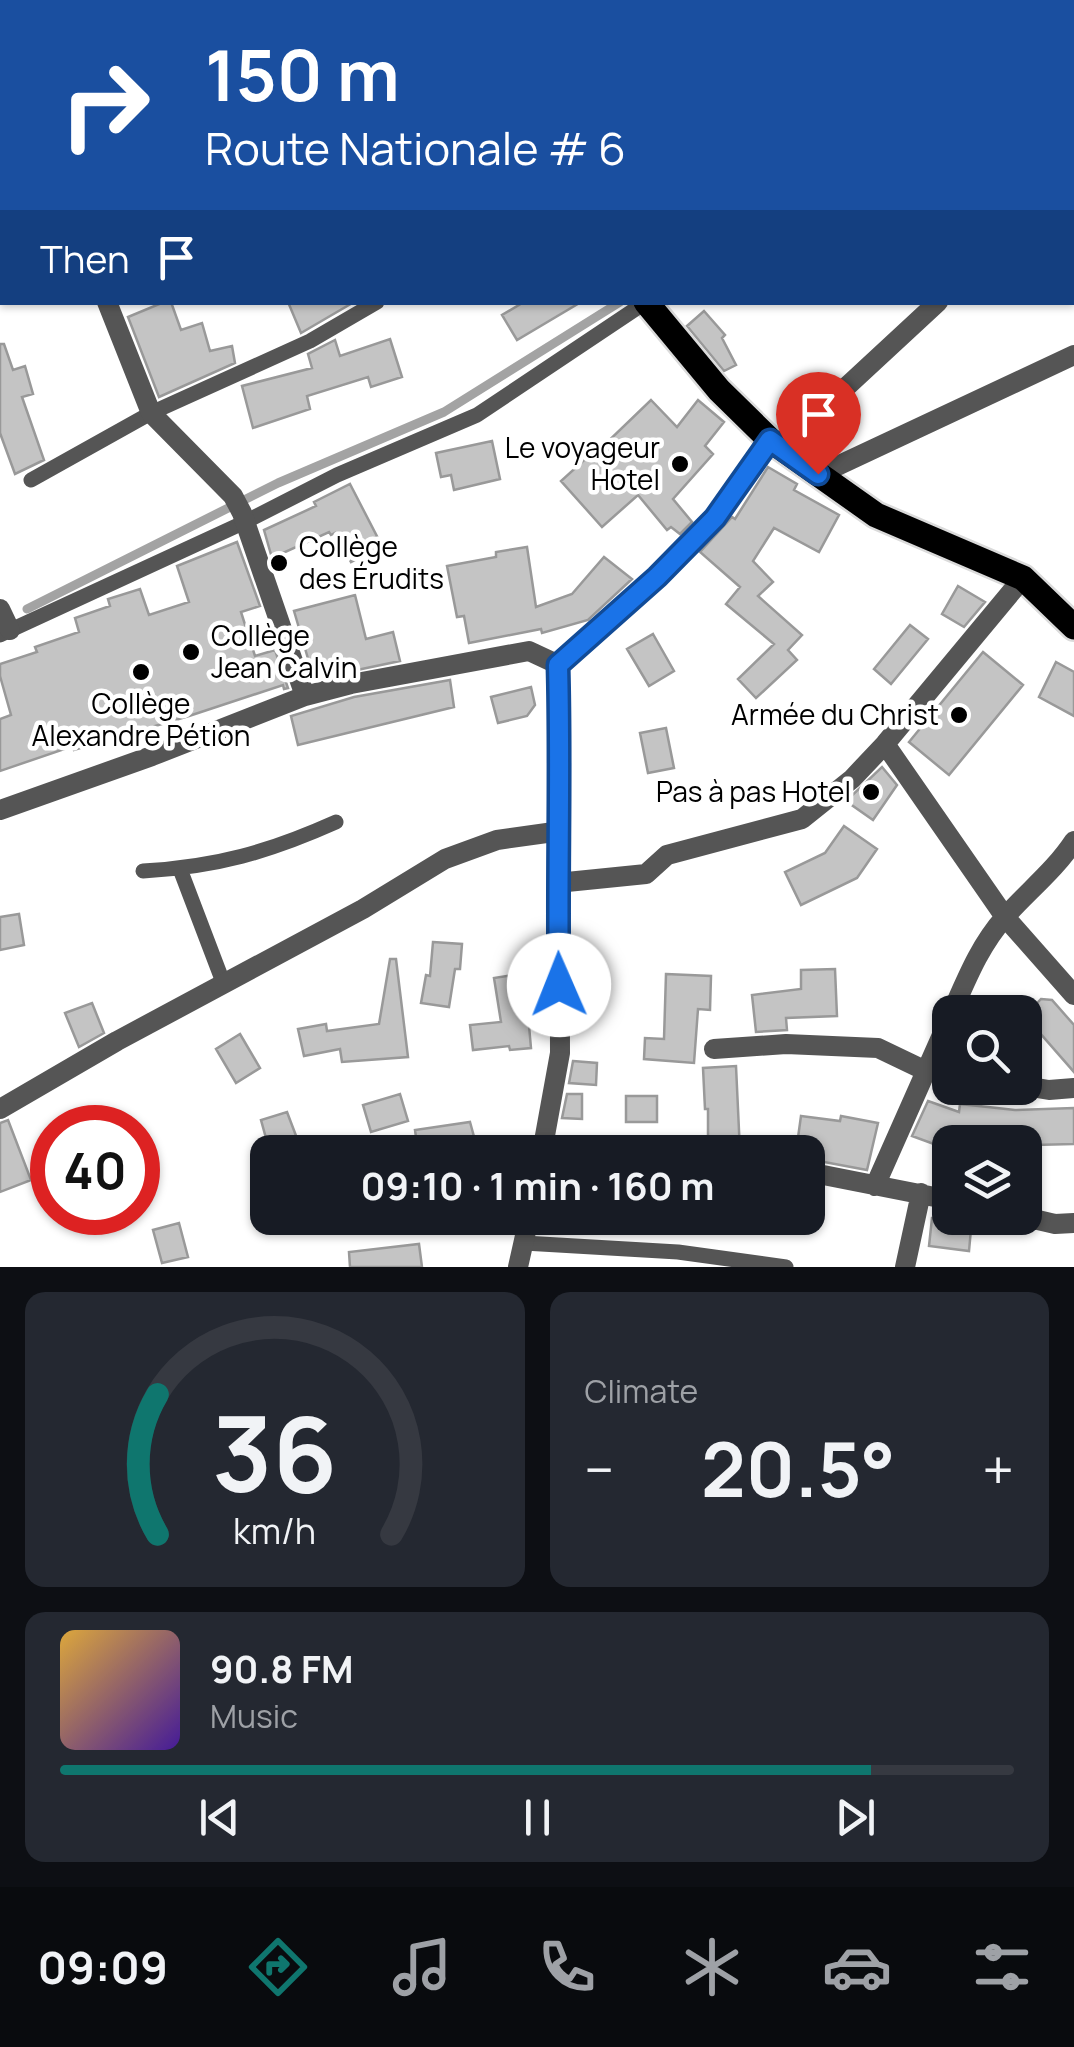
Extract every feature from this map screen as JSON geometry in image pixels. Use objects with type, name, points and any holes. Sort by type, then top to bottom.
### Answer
[{"type":"main road","points":[[648,305],[718,390],[770,440],[876,515],[1022,578],[1074,627]]},
{"type":"street","points":[[107,305],[152,413],[240,510],[305,696]]},
{"type":"street","points":[[816,415],[935,305]]},
{"type":"street","points":[[818,474],[1071,361]]},
{"type":"street","points":[[545,1135],[560,1052],[558,665],[657,577],[715,518],[770,440]]},
{"type":"street","points":[[557,883],[646,874],[666,855],[802,819],[852,778],[885,744],[1022,578]]},
{"type":"street","points":[[0,609],[5,633]]},
{"type":"street","points":[[0,810],[305,696],[351,684],[528,651],[558,665]]},
{"type":"street","points":[[885,744],[1005,917],[1074,994]]},
{"type":"street","points":[[0,1109],[445,859],[497,840],[561,831]]},
{"type":"street","points":[[960,995],[980,950],[1074,841]]},
{"type":"street","points":[[714,1049],[786,1044],[878,1048],[932,1071]]},
{"type":"street","points":[[875,1186],[932,1057]]},
{"type":"street","points":[[1042,1089],[1074,1088]]},
{"type":"street","points":[[825,1176],[932,1196]]},
{"type":"street","points":[[905,1267],[921,1193]]},
{"type":"street","points":[[1042,1221],[1074,1223]]},
{"type":"street","points":[[518,1267],[526,1235]]},
{"type":"lane","points":[[31,480],[152,413],[310,341],[372,305]]},
{"type":"lane","points":[[5,633],[240,510],[337,476],[477,415],[643,305]]},
{"type":"lane","points":[[143,871],[180,869],[280,848],[336,822]]},
{"type":"lane","points":[[180,869],[224,982]]},
{"type":"lane","points":[[524,1243],[678,1252],[786,1267]]},
{"type":"building","points":[[157,305],[172,305],[181,330],[202,323],[210,351],[232,346],[235,363],[159,397],[128,317]]},
{"type":"building","points":[[289,305],[349,305],[301,333]]},
{"type":"building","points":[[519,305],[576,305],[517,340],[502,315]]},
{"type":"building","points":[[704,311],[725,335],[722,338],[736,365],[724,371],[687,326]]},
{"type":"building","points":[[390,339],[402,377],[371,387],[368,377],[307,396],[310,409],[253,428],[242,386],[312,368],[308,354],[335,340],[340,356]]},
{"type":"building","points":[[0,344],[4,344],[13,370],[25,366],[33,394],[22,397],[44,460],[15,474],[0,433]]},
{"type":"building","points":[[651,400],[677,427],[698,400],[724,422],[705,446],[713,454],[673,499],[692,522],[680,534],[671,527],[667,530],[638,495],[602,527],[561,481]]},
{"type":"building","points":[[492,441],[500,479],[454,490],[451,475],[441,477],[436,453]]},
{"type":"building","points":[[768,467],[797,484],[794,490],[839,515],[819,552],[774,528],[753,561],[773,582],[758,596],[802,635],[788,650],[797,660],[756,698],[738,679],[774,644],[726,604],[740,587],[700,552],[732,517],[735,519]]},
{"type":"building","points":[[350,484],[382,546],[351,562],[335,533],[329,532],[272,558],[264,530],[316,506],[314,502]]},
{"type":"building","points":[[237,542],[260,606],[241,612],[255,656],[275,650],[288,688],[283,685],[0,771],[0,719],[11,715],[0,664],[79,632],[75,618],[110,606],[108,599],[140,589],[149,615],[189,602],[177,566]]},
{"type":"building","points":[[527,547],[536,607],[572,594],[604,557],[632,579],[588,620],[542,633],[541,629],[469,643],[464,616],[457,617],[447,566]]},
{"type":"building","points":[[958,586],[985,602],[964,627],[942,614]]},
{"type":"building","points":[[355,595],[366,639],[393,632],[400,661],[314,679],[294,611]]},
{"type":"building","points":[[910,625],[928,639],[891,684],[874,669]]},
{"type":"building","points":[[653,634],[674,671],[649,686],[627,649]]},
{"type":"building","points":[[983,652],[1023,685],[949,775],[909,742]]},
{"type":"building","points":[[1056,662],[1074,672],[1074,716],[1039,697]]},
{"type":"building","points":[[450,680],[454,707],[298,745],[291,716],[354,697]]},
{"type":"building","points":[[531,687],[535,705],[527,716],[498,723],[491,697]]},
{"type":"building","points":[[666,728],[674,768],[648,773],[640,733]]},
{"type":"building","points":[[882,767],[897,785],[873,820],[846,801]]},
{"type":"building","points":[[844,826],[877,849],[857,878],[801,905],[785,872],[825,853]]},
{"type":"building","points":[[19,914],[24,945],[0,950],[0,917]]},
{"type":"building","points":[[433,942],[462,944],[460,969],[455,969],[449,1007],[421,1003],[426,975],[430,976]]},
{"type":"building","points":[[390,959],[396,959],[408,1057],[342,1062],[340,1049],[304,1056],[298,1029],[326,1024],[327,1031],[379,1024]]},
{"type":"building","points":[[835,969],[837,1016],[786,1018],[787,1030],[756,1032],[752,995],[801,989],[801,970]]},
{"type":"building","points":[[526,973],[531,1002],[527,1003],[531,1048],[473,1050],[470,1025],[501,1022],[494,978]]},
{"type":"building","points":[[666,974],[711,976],[710,1010],[698,1009],[694,1063],[644,1059],[645,1038],[664,1039]]},
{"type":"building","points":[[1042,999],[1052,1000],[1074,1025],[1074,1072],[1042,1035]]},
{"type":"building","points":[[92,1003],[104,1033],[79,1047],[65,1013]]},
{"type":"building","points":[[240,1034],[260,1068],[236,1083],[216,1049]]},
{"type":"building","points":[[573,1061],[597,1063],[596,1085],[569,1083]]},
{"type":"building","points":[[736,1066],[739,1135],[708,1135],[703,1068]]},
{"type":"building","points":[[400,1094],[408,1121],[371,1132],[363,1105]]},
{"type":"building","points":[[567,1094],[582,1094],[582,1119],[562,1118]]},
{"type":"building","points":[[626,1096],[657,1096],[657,1122],[626,1122]]},
{"type":"building","points":[[928,1101],[959,1112],[960,1105],[1015,1110],[1074,1108],[1074,1144],[1042,1145],[1042,1125],[932,1125],[932,1143],[912,1136]]},
{"type":"building","points":[[287,1112],[296,1135],[265,1135],[261,1120]]},
{"type":"building","points":[[801,1116],[840,1121],[841,1116],[878,1123],[867,1170],[825,1162],[825,1135],[798,1135]]},
{"type":"building","points":[[8,1120],[30,1180],[0,1192],[0,1123]]},
{"type":"building","points":[[470,1122],[474,1135],[416,1135],[415,1130]]},
{"type":"building","points":[[932,1218],[932,1235],[970,1235],[969,1251],[929,1246]]},
{"type":"building","points":[[179,1223],[188,1257],[162,1263],[154,1235],[160,1235],[160,1228]]},
{"type":"building","points":[[419,1244],[422,1267],[350,1267],[349,1252]]},
{"type":"waterway","points":[[27,609],[278,483],[444,412],[615,305]]},
{"type":"place","name":"Le voyageur Hotel","points":[[680,464]]},
{"type":"place","name":"Collège des Érudits","points":[[279,563]]},
{"type":"place","name":"Collège Jean Calvin","points":[[191,652]]},
{"type":"place","name":"Collège Alexandre Pétion","points":[[141,672]]},
{"type":"place","name":"Armée du Christ","points":[[959,715]]},
{"type":"place","name":"Pas à pas Hotel","points":[[871,792]]},
{"type":"route","points":[[559,985],[558,665],[657,577],[715,518],[770,440],[818,474]]}]
